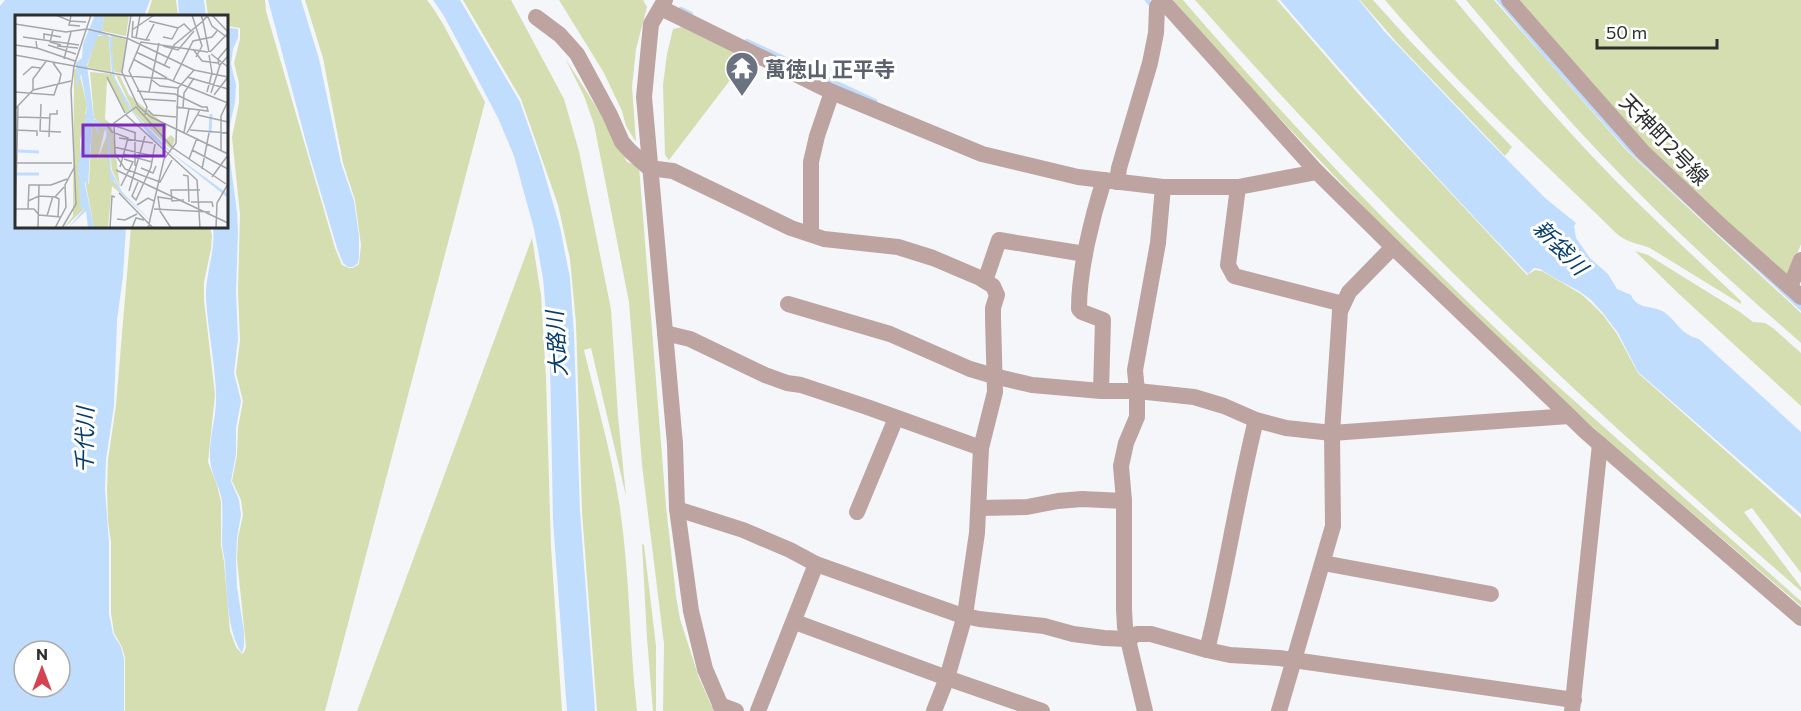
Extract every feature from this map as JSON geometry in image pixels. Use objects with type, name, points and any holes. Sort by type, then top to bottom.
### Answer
[{"type":"street","points":[[1101,391],[1103,320],[1078,309],[1078,298],[1086,254],[1132,129],[1150,63],[1156,33],[1157,7],[1162,0],[1317,172],[1393,247],[1569,416],[1801,618]]},
{"type":"street","name":"天神町2号線","points":[[1509,0],[1643,152],[1795,292]]},
{"type":"street","points":[[736,711],[721,708],[705,669],[691,611],[677,509],[675,444],[644,97],[651,24],[663,4],[832,92],[982,154],[1078,177],[1163,187],[1238,187],[1317,172]]},
{"type":"street","points":[[536,17],[560,35],[577,54],[622,142],[649,168],[673,171],[791,228],[824,239],[898,247],[933,258],[993,286],[997,295],[993,308],[995,392],[981,448],[979,508],[965,615],[947,678],[934,711]]},
{"type":"street","points":[[812,234],[811,162],[832,92]]},
{"type":"street","points":[[1145,711],[1125,627],[1124,501],[1121,466],[1126,443],[1137,417],[1135,370],[1158,243],[1163,187]]},
{"type":"street","points":[[1238,187],[1228,265],[1234,276],[1343,304]]},
{"type":"street","points":[[985,281],[999,240],[1086,254]]},
{"type":"street","points":[[1280,711],[1285,687],[1333,526],[1332,433],[1340,311],[1349,292],[1393,247]]},
{"type":"street","points":[[1795,292],[1801,260]]},
{"type":"street","points":[[788,304],[890,334],[970,369],[994,376],[1032,385],[1194,397],[1224,406],[1256,420],[1286,428],[1332,433],[1569,416]]},
{"type":"street","points":[[665,333],[690,339],[765,375],[787,383],[801,385],[981,448]]},
{"type":"street","points":[[857,512],[896,418]]},
{"type":"street","points":[[1207,650],[1256,420]]},
{"type":"street","points":[[677,509],[744,530],[816,564],[957,614],[979,619],[1044,626],[1073,634],[1104,638],[1128,639],[1137,633],[1151,633],[1207,650],[1230,654],[1294,661],[1573,706],[1600,444]]},
{"type":"street","points":[[979,508],[1027,507],[1082,499],[1124,501]]},
{"type":"street","points":[[1323,563],[1491,594]]},
{"type":"street","points":[[758,711],[816,564]]},
{"type":"street","points":[[795,622],[1042,711]]},
{"type":"green space","points":[[152,0],[176,0],[178,15],[147,15]]},
{"type":"green space","points":[[206,0],[265,0],[266,11],[335,248],[342,265],[349,268],[359,264],[361,245],[355,200],[343,163],[323,58],[305,0],[427,0],[443,24],[485,102],[325,711],[125,711],[125,658],[114,633],[111,613],[111,542],[107,488],[131,228],[210,228],[211,249],[204,282],[204,300],[215,395],[208,462],[221,502],[221,545],[230,631],[236,647],[242,654],[246,647],[237,559],[238,538],[243,515],[241,500],[232,481],[243,401],[236,373],[240,340],[238,291],[240,214],[232,137],[239,103],[239,83],[234,63],[240,39],[240,28],[228,26],[228,15],[208,15]]},
{"type":"green space","points":[[463,0],[511,0],[564,99],[579,151],[611,309],[626,496],[591,348],[584,350],[608,445],[619,502],[637,711],[597,711],[582,512],[576,323],[570,259],[558,205],[521,99]]},
{"type":"green space","points":[[559,0],[643,0],[647,7],[636,49],[632,87],[636,142],[626,126],[622,111],[604,73]]},
{"type":"green space","points":[[1173,0],[1183,0],[1270,99],[1407,243],[1551,380],[1801,601],[1801,606],[1615,447],[1542,381],[1397,242],[1235,71]]},
{"type":"green space","points":[[1195,0],[1277,0],[1362,98],[1527,275],[1535,270],[1542,271],[1581,294],[1590,302],[1617,334],[1638,373],[1801,518],[1801,573],[1752,508],[1744,512],[1801,587],[1801,591],[1633,443],[1491,310],[1361,180]]},
{"type":"green space","points":[[1360,0],[1373,0],[1512,147],[1505,156],[1399,45]]},
{"type":"green space","points":[[1385,0],[1455,0],[1595,159],[1741,301],[1741,304],[1650,248],[1617,234],[1469,91]]},
{"type":"green space","points":[[1466,0],[1494,0],[1626,150],[1801,313],[1801,343],[1662,216],[1597,151]]},
{"type":"green space","points":[[1516,0],[1801,0],[1801,244],[1789,274],[1784,275],[1645,146]]},
{"type":"green space","points":[[682,27],[747,58],[669,160],[665,155],[663,85],[673,29]]},
{"type":"green space","points":[[565,58],[602,116],[627,162],[639,166],[666,506],[676,596],[680,619],[699,678],[714,711],[663,711],[664,644],[642,465],[629,302],[594,124],[584,96]]},
{"type":"green space","points":[[532,238],[541,295],[551,547],[562,711],[357,711]]},
{"type":"green space","points":[[1635,251],[1648,255],[1753,322],[1765,323],[1801,353],[1801,406],[1679,294]]},
{"type":"green space","points":[[642,544],[644,545],[656,646],[656,711],[653,711]]},
{"type":"water","name":"千代川","points":[[5,0],[150,0],[144,15],[15,15],[15,228],[126,228],[117,320],[114,406],[106,460],[105,489],[109,543],[109,614],[113,634],[121,647],[124,659],[124,711],[0,711],[0,6]]},
{"type":"water","points":[[178,0],[204,0],[206,15],[179,15]]},
{"type":"water","points":[[268,0],[301,0],[319,59],[341,163],[354,201],[359,236],[359,257],[358,263],[353,267],[348,267],[343,263],[337,248]]},
{"type":"water","name":"大路川","points":[[433,0],[460,0],[520,102],[560,227],[570,278],[580,511],[595,711],[567,711],[553,521],[550,360],[543,278],[534,229],[514,156],[498,118],[444,16]]},
{"type":"water","name":"新袋川","points":[[1280,0],[1359,0],[1384,31],[1486,138],[1545,198],[1576,223],[1574,226],[1576,238],[1590,258],[1608,274],[1617,289],[1631,295],[1641,305],[1664,312],[1683,331],[1699,339],[1801,432],[1801,514],[1638,372],[1618,333],[1590,299],[1540,269],[1534,268],[1528,274],[1402,139]]},
{"type":"water","points":[[1496,0],[1502,0],[1801,304],[1801,311],[1627,150]]},
{"type":"water","points":[[228,29],[238,29],[238,38],[233,49],[231,64],[236,85],[228,134]]},
{"type":"water","points":[[228,145],[238,232],[236,292],[238,339],[234,373],[241,401],[231,481],[239,500],[241,515],[236,560],[237,587],[244,632],[242,653],[237,645],[231,623],[222,545],[222,501],[210,463],[216,394],[206,299],[213,228],[228,228]]},
{"type":"waterway","points":[[1147,0],[1153,7]]},
{"type":"waterway","points":[[681,9],[691,14]]},
{"type":"waterway","points":[[747,41],[875,101]]},
{"type":"place","name":"萬徳山 正平寺","points":[[742,97]]}]
